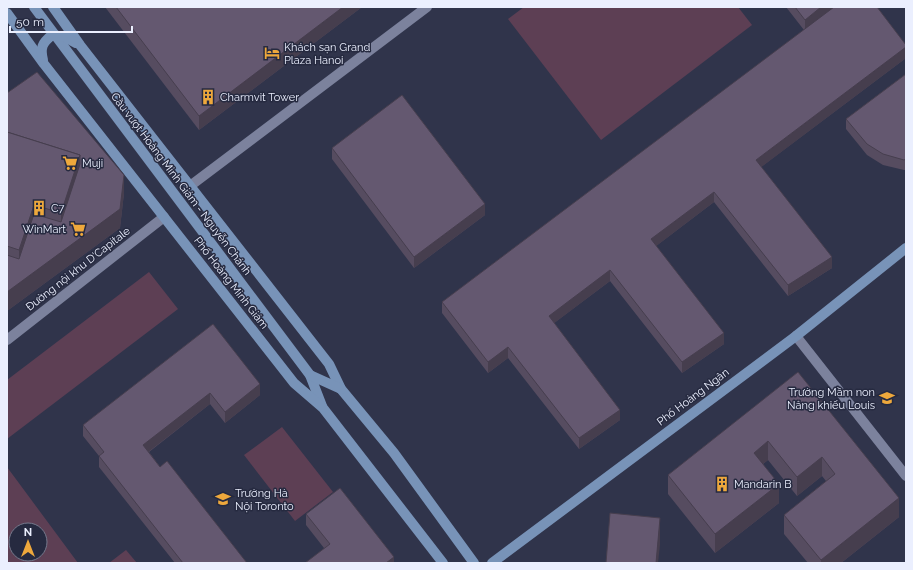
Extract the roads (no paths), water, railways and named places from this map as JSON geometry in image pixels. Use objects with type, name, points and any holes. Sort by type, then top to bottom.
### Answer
[{"type":"street","name":"Cầu vượt Hoàng Minh Giám - Nguyễn Chánh","points":[[34,7],[310,375],[322,408]]},
{"type":"street","points":[[53,7],[80,45],[329,364],[341,389],[394,453],[474,563]]},
{"type":"street","points":[[190,186],[427,7]]},
{"type":"street","name":"Phố Hoàng Minh Giám","points":[[7,12],[44,64],[294,384],[322,408],[443,563]]},
{"type":"street","points":[[44,64],[41,50],[44,41],[52,35],[65,36],[80,45]]},
{"type":"street","name":"Đường nội khu D'Capitale","points":[[7,340],[164,217]]},
{"type":"street","name":"Phố Hoàng Ngân","points":[[492,563],[796,336],[906,248]]},
{"type":"street","points":[[796,336],[906,476]]},
{"type":"street","name":"Cầu vượt Hoàng Minh Giám - Nguyễn Chánh","points":[[310,375],[341,389]]},
{"type":"place","name":"Khách sạn Grand Plaza Hanoi","points":[[272,53]]},
{"type":"place","name":"Charmvit Tower","points":[[208,97]]},
{"type":"place","name":"Muji","points":[[70,163]]},
{"type":"place","name":"C7","points":[[39,208]]},
{"type":"place","name":"WinMart","points":[[78,229]]},
{"type":"place","name":"Trường Mầm non Năng khiếu Louis","points":[[887,398]]},
{"type":"place","name":"Mandarin B","points":[[722,484]]},
{"type":"place","name":"Trường Hà Nội Toronto","points":[[223,499]]}]
